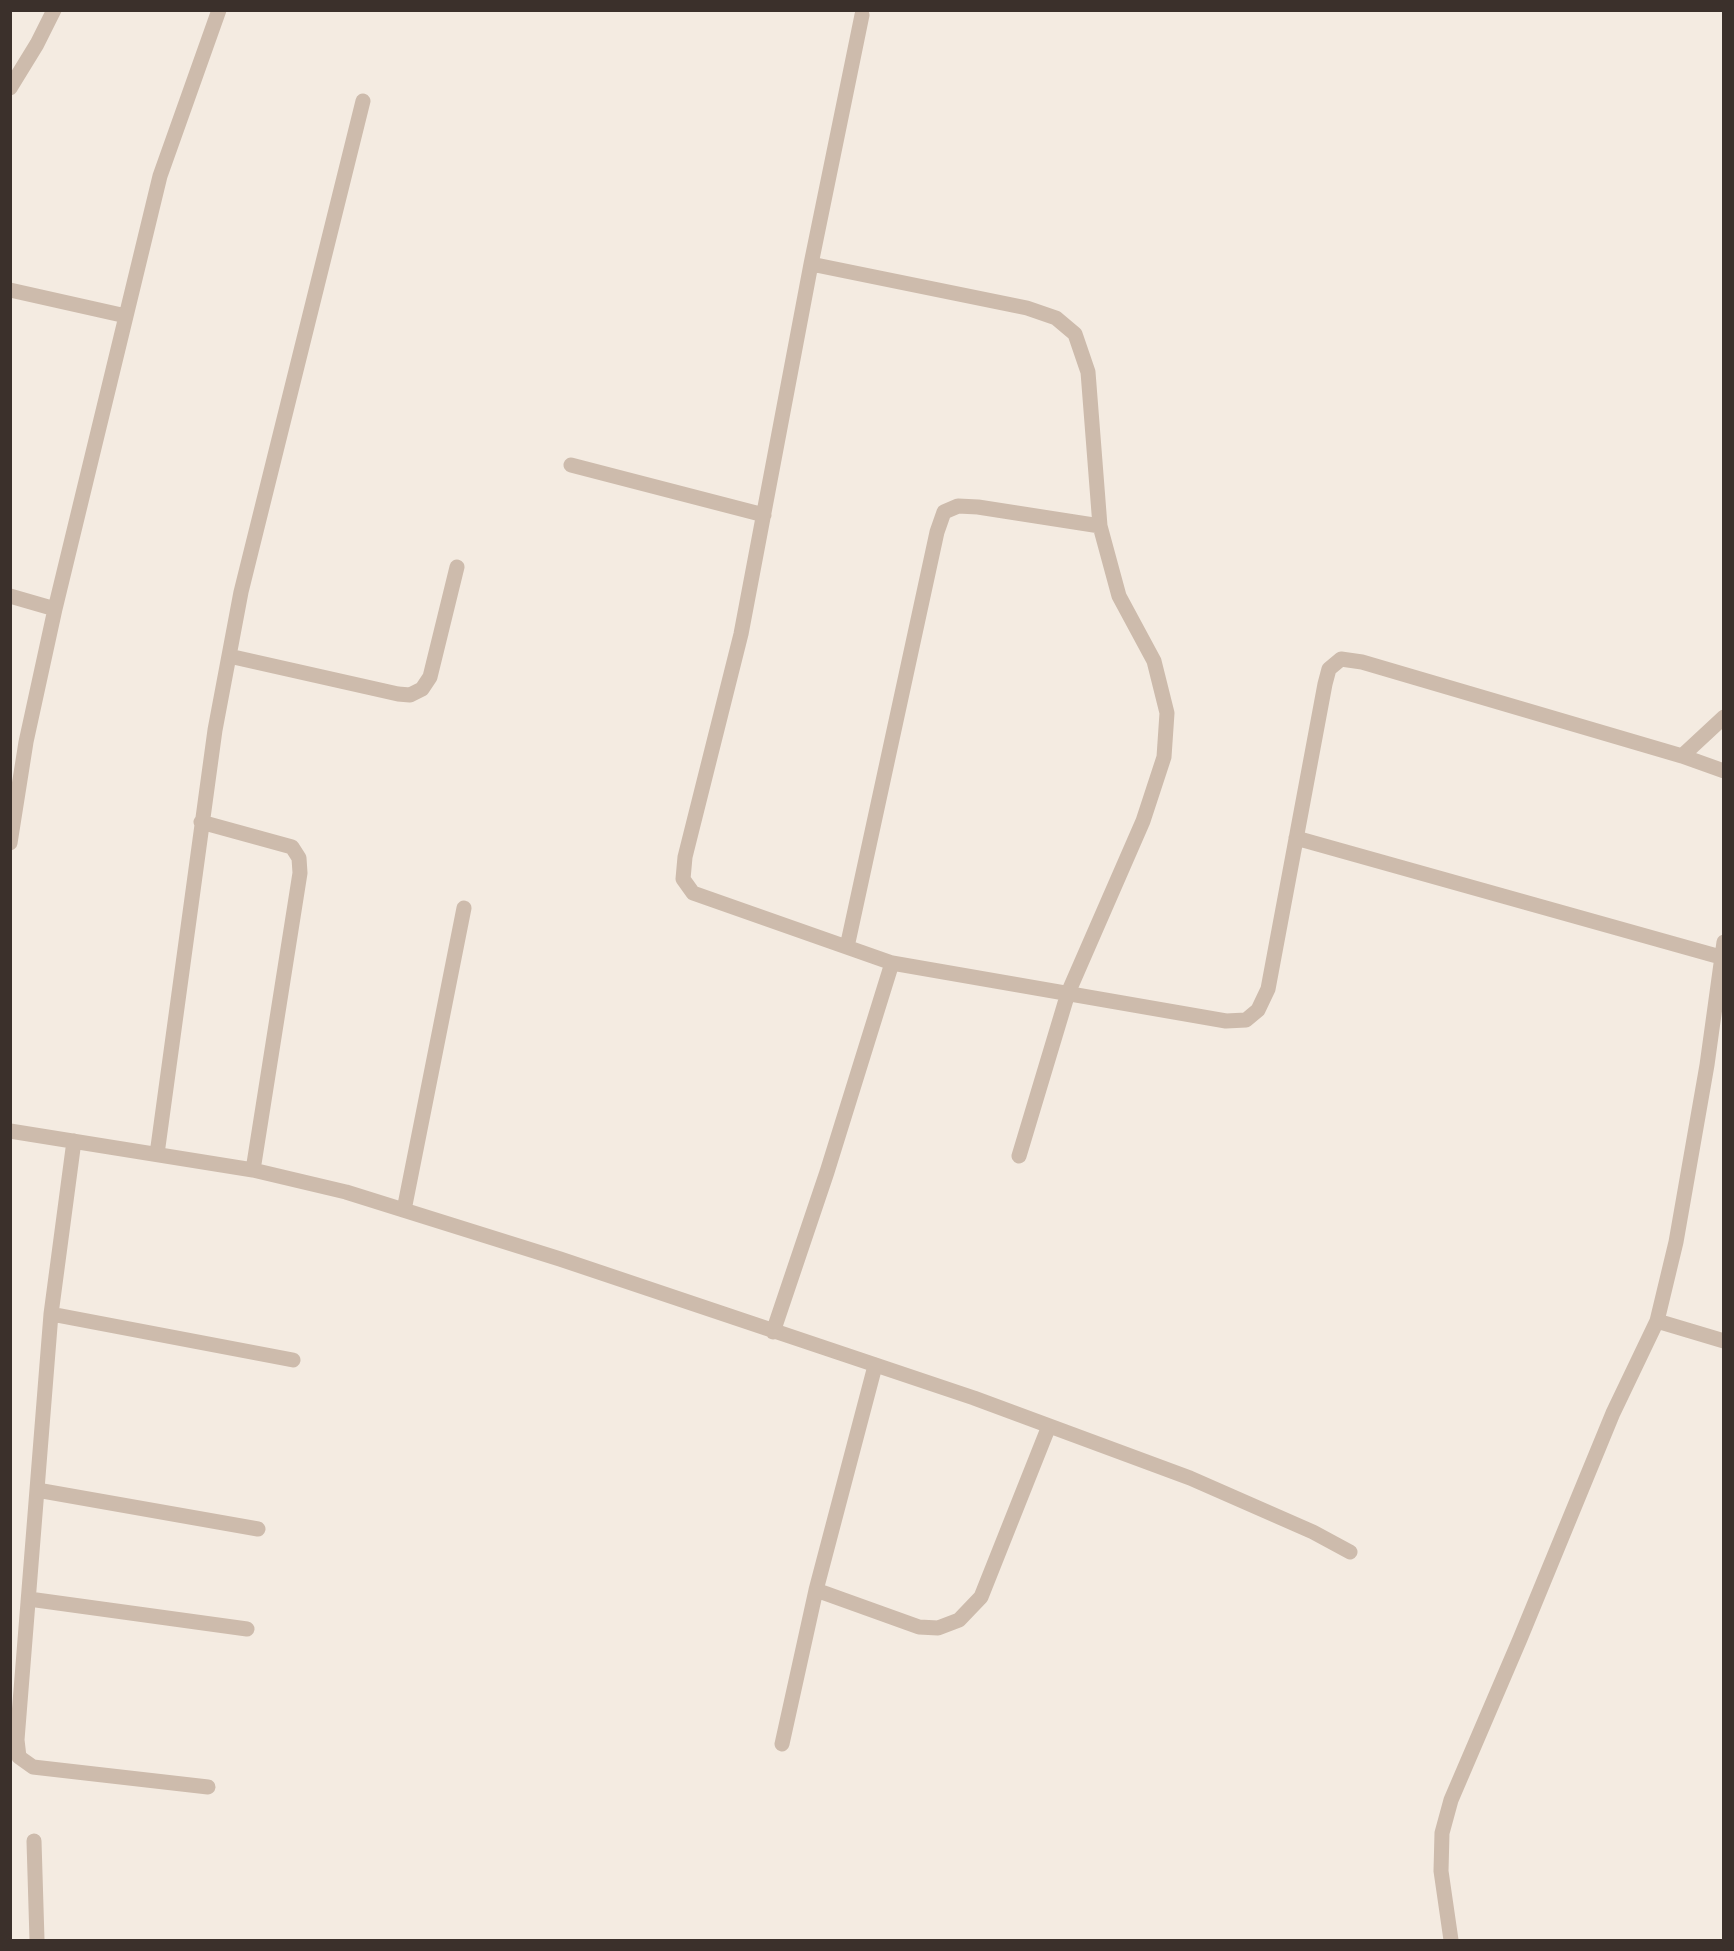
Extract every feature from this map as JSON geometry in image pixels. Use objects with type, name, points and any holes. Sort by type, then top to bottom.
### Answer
[{"type":"street","points":[[10,88],[37,44],[54,10]]},
{"type":"street","points":[[10,843],[27,742],[55,609],[160,176],[219,10]]},
{"type":"street","points":[[862,15],[811,264],[741,634],[685,857],[683,879],[693,893],[892,963],[1226,1021],[1246,1020],[1258,1010],[1268,989],[1324,684],[1329,669],[1341,659],[1362,662],[1683,756],[1724,771]]},
{"type":"street","points":[[157,1154],[201,822],[240,592],[363,101]]},
{"type":"street","points":[[811,264],[1027,308],[1056,318],[1075,334],[1088,372],[1100,526],[1119,596],[1154,662],[1167,713],[1164,757],[1143,821],[1068,993],[1019,1156]]},
{"type":"street","points":[[10,290],[126,316]]},
{"type":"street","points":[[571,465],[764,514]]},
{"type":"street","points":[[847,947],[937,532],[944,512],[958,506],[978,507],[1100,526]]},
{"type":"street","points":[[229,656],[398,694],[410,694],[422,689],[430,677],[457,567]]},
{"type":"street","points":[[10,596],[55,609]]},
{"type":"street","points":[[1683,756],[1724,717]]},
{"type":"street","points":[[201,822],[292,847],[299,858],[300,873],[253,1170]]},
{"type":"street","points":[[1296,838],[1722,952],[1676,1242],[1657,1321],[1613,1413],[1451,1800],[1442,1833],[1441,1871],[1451,1941]]},
{"type":"street","points":[[404,1210],[464,908]]},
{"type":"street","points":[[772,1332],[830,1161],[892,963]]},
{"type":"street","points":[[10,1131],[253,1170],[346,1192],[560,1259],[1049,1426],[1190,1478],[1350,1552]]},
{"type":"street","points":[[74,1141],[51,1314],[17,1740],[19,1757],[33,1767],[208,1787]]},
{"type":"street","points":[[51,1314],[293,1360]]},
{"type":"street","points":[[1657,1321],[1724,1341]]},
{"type":"street","points":[[782,1744],[816,1590],[875,1366]]},
{"type":"street","points":[[816,1590],[919,1627],[938,1628],[959,1620],[981,1597],[1049,1426]]},
{"type":"street","points":[[37,1490],[258,1529]]},
{"type":"street","points":[[28,1599],[247,1629]]},
{"type":"street","points":[[34,1841],[37,1941]]}]
